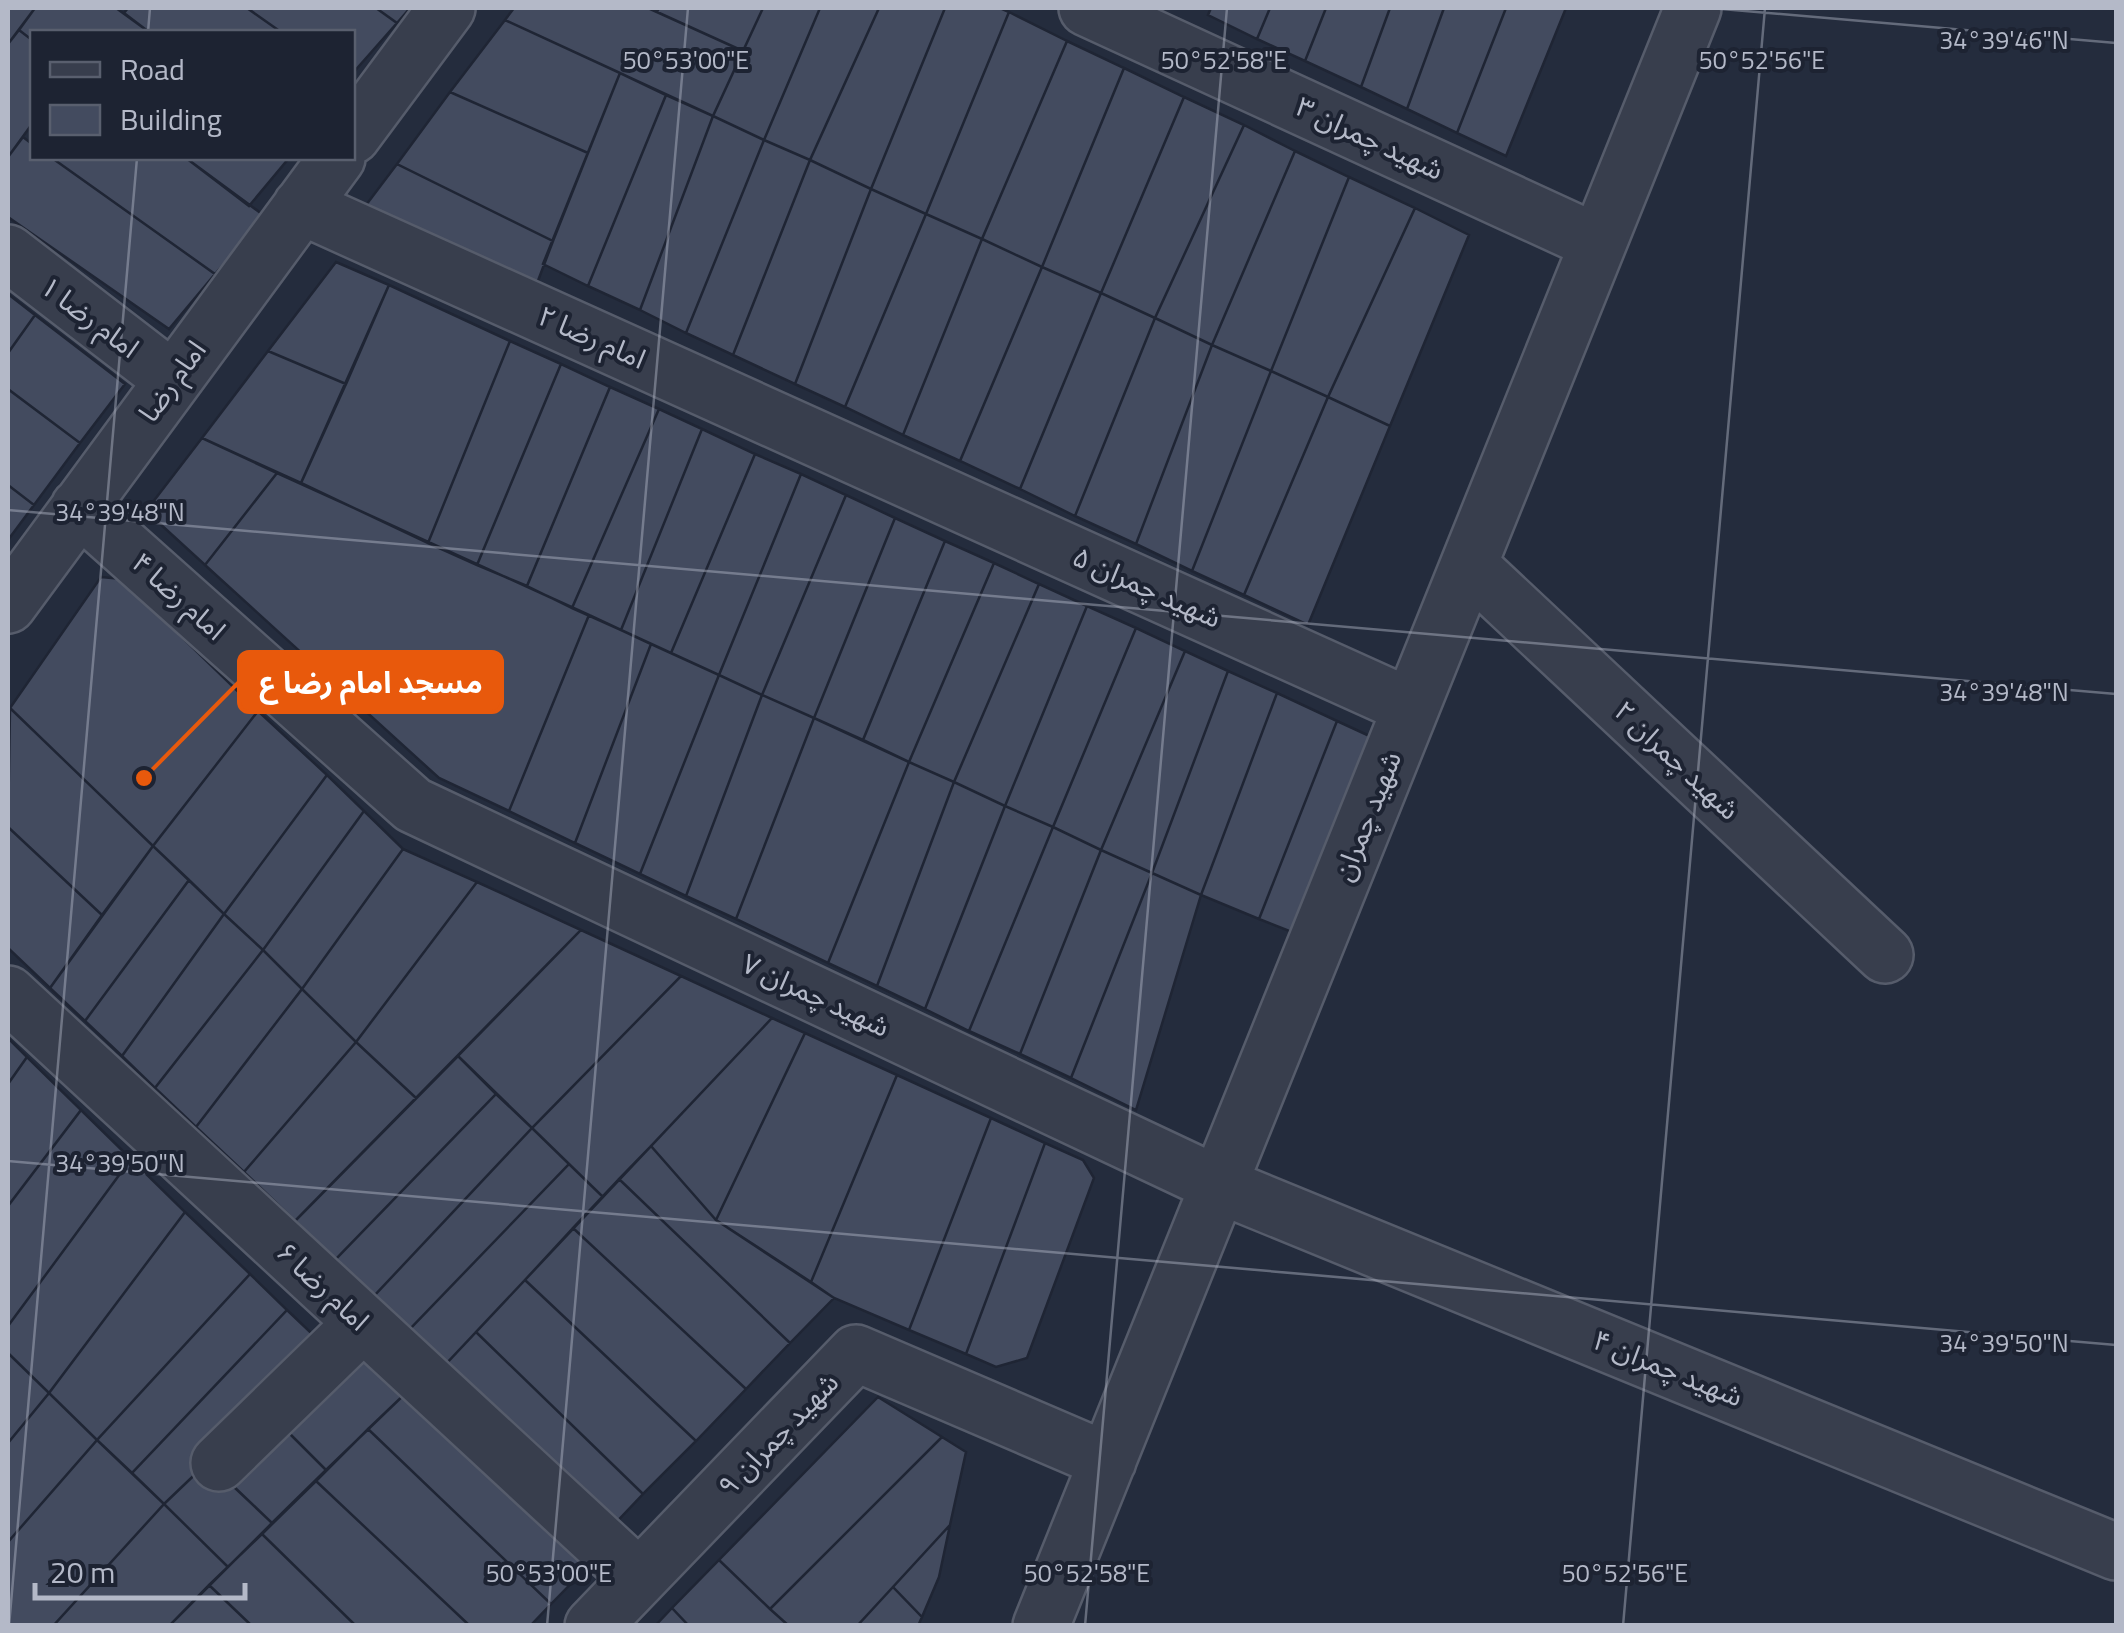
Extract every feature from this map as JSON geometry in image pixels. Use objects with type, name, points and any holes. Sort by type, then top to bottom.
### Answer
[{"type":"street","points":[[355,132],[447,8]]},
{"type":"street","name":"شهید چمران ۳","points":[[1087,8],[1598,243]]},
{"type":"street","name":"شهید چمران","points":[[1042,1626],[1693,8]]},
{"type":"street","name":"امام رضا","points":[[8,605],[336,160]]},
{"type":"street","name":"امام رضا ۲","points":[[302,206],[882,468]]},
{"type":"street","name":"امام رضا ۱","points":[[8,254],[173,380]]},
{"type":"street","name":"شهید چمران ۵","points":[[882,468],[1411,707]]},
{"type":"street","name":"امام رضا ۴","points":[[80,508],[413,805]]},
{"type":"street","name":"شهید چمران ۲","points":[[1469,564],[1885,955]]},
{"type":"street","name":"شهید چمران ۷","points":[[413,805],[1219,1185]]},
{"type":"street","name":"امام رضا ۶","points":[[8,994],[638,1578]]},
{"type":"street","name":"شهید چمران ۴","points":[[1219,1185],[2116,1552]]},
{"type":"street","points":[[218,1463],[364,1324]]},
{"type":"street","name":"شهید چمران ۹","points":[[592,1626],[856,1352],[1108,1461]]},
{"type":"building","points":[[8,8],[35,8],[8,44]]},
{"type":"building","points":[[35,8],[116,8],[146,30],[30,30],[30,38],[19,30]]},
{"type":"building","points":[[128,8],[247,8],[278,30],[146,30],[124,13]]},
{"type":"building","points":[[247,8],[376,8],[397,23],[355,71],[355,30],[278,30]]},
{"type":"building","points":[[376,8],[410,8],[397,23]]},
{"type":"building","points":[[514,8],[648,8],[743,51],[713,116],[505,20]]},
{"type":"building","points":[[659,8],[763,8],[743,51],[657,12]]},
{"type":"building","points":[[763,8],[820,8],[764,140],[713,116]]},
{"type":"building","points":[[820,8],[879,8],[810,160],[764,140]]},
{"type":"building","points":[[879,8],[945,8],[871,189],[810,160]]},
{"type":"building","points":[[945,8],[1000,8],[1009,12],[926,214],[871,189]]},
{"type":"building","points":[[1211,8],[1270,8],[1257,39],[1208,15]]},
{"type":"building","points":[[1270,8],[1326,8],[1305,61],[1257,39]]},
{"type":"building","points":[[1326,8],[1390,8],[1361,87],[1305,61]]},
{"type":"building","points":[[1390,8],[1444,8],[1407,109],[1361,87]]},
{"type":"building","points":[[1444,8],[1506,8],[1457,133],[1407,109]]},
{"type":"building","points":[[1506,8],[1566,8],[1506,156],[1457,133]]},
{"type":"building","points":[[1009,12],[1067,41],[982,239],[926,214]]},
{"type":"building","points":[[505,20],[620,73],[588,153],[450,92]]},
{"type":"building","points":[[19,30],[30,38],[30,127],[8,157],[8,44]]},
{"type":"building","points":[[1067,41],[1124,68],[1042,267],[982,239]]},
{"type":"building","points":[[1124,68],[1184,97],[1101,293],[1042,267]]},
{"type":"building","points":[[620,73],[666,95],[588,286],[543,264]]},
{"type":"building","points":[[450,92],[588,153],[553,241],[397,164]]},
{"type":"building","points":[[666,95],[713,116],[640,310],[588,286]]},
{"type":"building","points":[[1184,97],[1244,125],[1155,318],[1101,293]]},
{"type":"building","points":[[713,116],[764,140],[686,333],[640,310]]},
{"type":"building","points":[[1244,125],[1295,151],[1212,345],[1155,318]]},
{"type":"building","points":[[23,137],[30,142],[30,160],[55,160],[215,274],[169,329],[8,217],[8,157]]},
{"type":"building","points":[[764,140],[810,160],[733,355],[686,333]]},
{"type":"building","points":[[1295,151],[1349,177],[1271,371],[1212,345]]},
{"type":"building","points":[[55,160],[189,160],[266,217],[215,274]]},
{"type":"building","points":[[189,160],[287,160],[249,206]]},
{"type":"building","points":[[810,160],[871,189],[795,384],[733,355]]},
{"type":"building","points":[[397,164],[553,241],[533,294],[360,213]]},
{"type":"building","points":[[1349,177],[1415,208],[1328,397],[1271,371]]},
{"type":"building","points":[[871,189],[926,214],[845,407],[795,384]]},
{"type":"building","points":[[1415,208],[1469,235],[1390,426],[1328,397]]},
{"type":"building","points":[[926,214],[982,239],[903,435],[845,407]]},
{"type":"building","points":[[982,239],[1042,267],[960,461],[903,435]]},
{"type":"building","points":[[336,262],[389,285],[346,384],[268,351]]},
{"type":"building","points":[[1042,267],[1101,293],[1020,489],[960,461]]},
{"type":"building","points":[[389,285],[510,341],[428,543],[301,483]]},
{"type":"building","points":[[1101,293],[1155,318],[1075,516],[1020,489]]},
{"type":"building","points":[[8,294],[35,315],[8,353]]},
{"type":"building","points":[[35,315],[125,384],[80,443],[8,389],[8,353]]},
{"type":"building","points":[[1155,318],[1212,345],[1136,544],[1075,516]]},
{"type":"building","points":[[510,341],[561,364],[477,565],[428,543]]},
{"type":"building","points":[[1212,345],[1271,371],[1192,571],[1136,544]]},
{"type":"building","points":[[268,351],[346,384],[301,483],[202,438]]},
{"type":"building","points":[[561,364],[610,387],[527,586],[477,565]]},
{"type":"building","points":[[1271,371],[1328,397],[1244,595],[1192,571]]},
{"type":"building","points":[[610,387],[659,409],[572,608],[527,586]]},
{"type":"building","points":[[8,389],[80,443],[34,505],[8,485]]},
{"type":"building","points":[[1328,397],[1390,426],[1308,625],[1244,595]]},
{"type":"building","points":[[659,409],[702,429],[621,630],[572,608]]},
{"type":"building","points":[[702,429],[755,454],[671,653],[621,630]]},
{"type":"building","points":[[202,438],[277,473],[205,565],[146,511]]},
{"type":"building","points":[[755,454],[801,474],[719,675],[671,653]]},
{"type":"building","points":[[277,473],[589,615],[509,811],[439,778],[205,565]]},
{"type":"building","points":[[801,474],[846,495],[762,695],[719,675]]},
{"type":"building","points":[[8,485],[34,505],[8,540]]},
{"type":"building","points":[[846,495],[895,518],[814,718],[762,695]]},
{"type":"building","points":[[895,518],[945,541],[863,740],[814,718]]},
{"type":"building","points":[[945,541],[994,563],[909,762],[863,740]]},
{"type":"building","points":[[994,563],[1039,584],[954,782],[909,762]]},
{"type":"building","points":[[101,577],[122,579],[258,711],[153,846],[10,708]]},
{"type":"building","points":[[1039,584],[1087,606],[1005,806],[954,782]]},
{"type":"building","points":[[1087,606],[1136,628],[1053,827],[1005,806]]},
{"type":"building","points":[[589,615],[651,644],[575,843],[509,811]]},
{"type":"building","points":[[1136,628],[1185,651],[1101,850],[1053,827]]},
{"type":"building","points":[[651,644],[719,675],[640,874],[575,843]]},
{"type":"building","points":[[1185,651],[1228,671],[1152,873],[1101,850]]},
{"type":"building","points":[[1228,671],[1277,693],[1201,895],[1152,873]]},
{"type":"building","points":[[719,675],[762,695],[686,896],[640,874]]},
{"type":"building","points":[[1277,693],[1337,721],[1259,919],[1201,895]]},
{"type":"building","points":[[762,695],[814,718],[736,919],[686,896]]},
{"type":"building","points":[[10,708],[153,846],[102,915],[8,827]]},
{"type":"building","points":[[258,711],[327,775],[224,914],[153,846]]},
{"type":"building","points":[[814,718],[909,762],[828,963],[736,919]]},
{"type":"building","points":[[1337,721],[1389,745],[1307,938],[1259,919]]},
{"type":"building","points":[[909,762],[954,782],[877,986],[828,963]]},
{"type":"building","points":[[327,775],[364,811],[263,950],[224,914]]},
{"type":"building","points":[[954,782],[1005,806],[925,1009],[877,986]]},
{"type":"building","points":[[1005,806],[1053,827],[969,1031],[925,1009]]},
{"type":"building","points":[[364,811],[403,849],[302,989],[263,950]]},
{"type":"building","points":[[8,827],[102,915],[50,988],[8,948]]},
{"type":"building","points":[[1053,827],[1101,850],[1020,1054],[969,1031]]},
{"type":"building","points":[[153,846],[189,880],[85,1021],[50,988]]},
{"type":"building","points":[[403,849],[477,882],[356,1042],[302,989]]},
{"type":"building","points":[[1101,850],[1152,873],[1071,1078],[1020,1054]]},
{"type":"building","points":[[1152,873],[1201,895],[1136,1110],[1071,1078]]},
{"type":"building","points":[[189,880],[224,914],[122,1056],[85,1021]]},
{"type":"building","points":[[477,882],[581,930],[416,1098],[356,1042]]},
{"type":"building","points":[[224,914],[263,950],[155,1088],[122,1056]]},
{"type":"building","points":[[581,930],[681,976],[532,1128],[458,1056]]},
{"type":"building","points":[[263,950],[302,989],[196,1127],[155,1088]]},
{"type":"building","points":[[681,976],[772,1018],[603,1197],[532,1128]]},
{"type":"building","points":[[302,989],[356,1042],[244,1172],[196,1127]]},
{"type":"building","points":[[772,1018],[805,1033],[716,1220],[651,1146]]},
{"type":"building","points":[[805,1033],[897,1075],[811,1282],[716,1220]]},
{"type":"building","points":[[8,1038],[27,1057],[8,1084]]},
{"type":"building","points":[[356,1042],[416,1098],[295,1221],[244,1172]]},
{"type":"building","points":[[458,1056],[496,1094],[335,1260],[295,1221]]},
{"type":"building","points":[[27,1057],[81,1110],[8,1206],[8,1084]]},
{"type":"building","points":[[897,1075],[991,1118],[909,1330],[834,1298],[811,1282]]},
{"type":"building","points":[[496,1094],[532,1128],[374,1296],[335,1260]]},
{"type":"building","points":[[81,1110],[131,1159],[8,1326],[8,1206]]},
{"type":"building","points":[[991,1118],[1045,1143],[966,1354],[909,1330]]},
{"type":"building","points":[[532,1128],[569,1164],[409,1330],[374,1296]]},
{"type":"building","points":[[1045,1143],[1083,1160],[1094,1178],[1027,1358],[996,1367],[966,1354]]},
{"type":"building","points":[[651,1146],[716,1220],[834,1298],[790,1343],[619,1179]]},
{"type":"building","points":[[131,1159],[185,1212],[49,1393],[8,1353],[8,1326]]},
{"type":"building","points":[[569,1164],[603,1197],[445,1365],[409,1330]]},
{"type":"building","points":[[619,1179],[790,1343],[746,1389],[573,1228]]},
{"type":"building","points":[[185,1212],[250,1274],[97,1440],[49,1393]]},
{"type":"building","points":[[573,1228],[746,1389],[696,1441],[525,1280]]},
{"type":"building","points":[[250,1274],[287,1310],[132,1473],[97,1440]]},
{"type":"building","points":[[525,1280],[696,1441],[643,1494],[476,1332]]},
{"type":"building","points":[[287,1310],[327,1348],[164,1504],[132,1473]]},
{"type":"building","points":[[476,1332],[643,1494],[608,1531],[445,1365]]},
{"type":"building","points":[[356,1342],[409,1390],[326,1470],[275,1419]]},
{"type":"building","points":[[8,1353],[49,1393],[8,1443]]},
{"type":"building","points":[[409,1390],[596,1558],[551,1604],[368,1429]]},
{"type":"building","points":[[49,1393],[97,1440],[8,1542],[8,1443]]},
{"type":"building","points":[[878,1397],[942,1437],[770,1609],[719,1560]]},
{"type":"building","points":[[275,1419],[326,1470],[272,1523],[219,1473]]},
{"type":"building","points":[[368,1429],[551,1604],[530,1626],[470,1626],[316,1481]]},
{"type":"building","points":[[942,1437],[966,1452],[950,1525],[857,1626],[789,1626],[770,1609]]},
{"type":"building","points":[[97,1440],[164,1504],[53,1626],[8,1626],[8,1542]]},
{"type":"building","points":[[208,1462],[272,1523],[228,1567],[164,1504]]},
{"type":"building","points":[[316,1481],[470,1626],[356,1626],[262,1534]]},
{"type":"building","points":[[164,1504],[228,1567],[169,1626],[53,1626]]},
{"type":"building","points":[[950,1525],[939,1577],[922,1617],[893,1587]]},
{"type":"building","points":[[262,1534],[356,1626],[252,1626],[209,1585]]},
{"type":"building","points":[[719,1560],[789,1626],[689,1626],[672,1608]]},
{"type":"building","points":[[209,1585],[252,1626],[169,1626]]},
{"type":"building","points":[[893,1587],[922,1617],[918,1626],[857,1626]]},
{"type":"building","points":[[672,1608],[689,1626],[655,1626]]},
{"type":"place","name":"مسجد امام رضا ع","points":[[144,778]]}]
